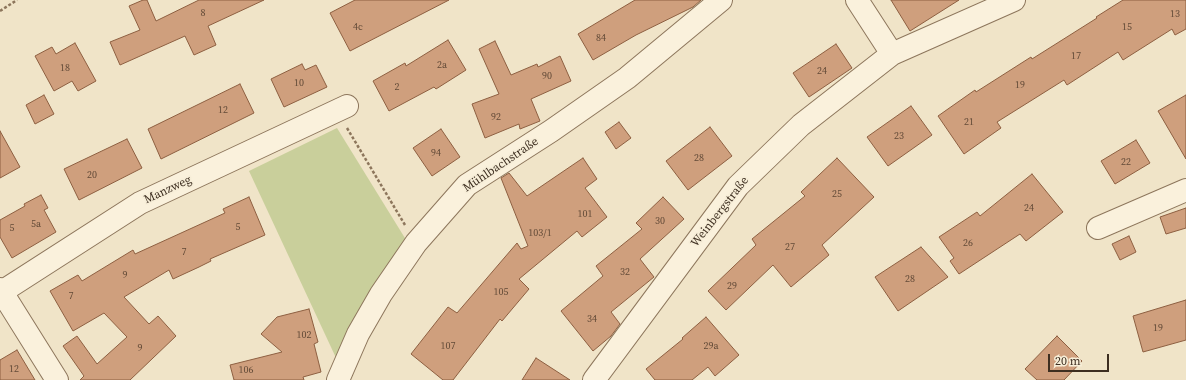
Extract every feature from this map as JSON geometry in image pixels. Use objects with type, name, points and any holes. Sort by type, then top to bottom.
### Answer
[{"type":"street","name":"Mühlbachstraße","points":[[338,380],[358,334],[381,294],[416,243],[467,185],[551,131],[627,78],[721,0]]},
{"type":"street","points":[[857,0],[892,54]]},
{"type":"street","name":"Weinbergstraße","points":[[594,380],[738,186],[801,125],[892,54],[1014,0]]},
{"type":"street","name":"Manzweg","points":[[1,291],[140,203],[342,108]]},
{"type":"street","points":[[1098,228],[1186,190]]},
{"type":"street","points":[[1,291],[57,380]]},
{"type":"path","points":[[0,11],[17,0]]},
{"type":"path","points":[[342,108],[416,243]]},
{"type":"green space","points":[[337,128],[408,243],[337,360],[249,171]]},
{"type":"building","points":[[143,0],[147,0],[156,21],[199,0],[264,0],[208,26],[216,45],[194,55],[185,36],[120,65],[110,42],[140,30],[129,6]]},
{"type":"building","points":[[355,0],[449,0],[350,51],[330,13]]},
{"type":"building","points":[[635,0],[701,0],[693,7],[636,35],[593,60],[578,34]]},
{"type":"building","points":[[891,0],[959,0],[910,31]]},
{"type":"building","points":[[1123,0],[1186,0],[1186,29],[1175,35],[1172,29],[1123,60],[1118,52],[1067,85],[1064,80],[997,122],[1001,128],[964,154],[938,116],[975,90],[976,92],[1031,57],[1032,59]]},
{"type":"building","points":[[448,40],[466,70],[436,89],[434,87],[389,111],[373,81],[405,63],[406,66]]},
{"type":"building","points":[[495,41],[511,75],[537,64],[538,67],[560,56],[571,81],[531,99],[540,121],[520,129],[519,124],[485,138],[472,104],[499,94],[479,49]]},
{"type":"building","points":[[75,43],[96,81],[78,91],[72,81],[54,91],[35,56],[52,47],[56,54]]},
{"type":"building","points":[[836,44],[852,68],[809,97],[793,73]]},
{"type":"building","points":[[302,64],[305,70],[316,65],[327,87],[284,107],[271,79]]},
{"type":"building","points":[[240,84],[254,113],[161,159],[148,129]]},
{"type":"building","points":[[44,95],[54,114],[35,124],[26,105]]},
{"type":"building","points":[[1186,95],[1186,159],[1158,111]]},
{"type":"building","points":[[911,106],[932,135],[888,166],[867,137]]},
{"type":"building","points":[[619,122],[631,138],[616,149],[605,132]]},
{"type":"building","points":[[710,127],[732,156],[688,190],[666,161]]},
{"type":"building","points":[[441,129],[460,157],[432,176],[413,148]]},
{"type":"building","points":[[0,131],[20,167],[0,178]]},
{"type":"building","points":[[127,139],[142,168],[79,200],[64,169]]},
{"type":"building","points":[[1136,140],[1150,163],[1115,184],[1101,161]]},
{"type":"building","points":[[583,158],[597,179],[585,188],[607,217],[582,237],[577,231],[519,279],[529,289],[502,321],[500,319],[453,380],[443,380],[411,354],[448,307],[457,313],[517,243],[521,249],[528,246],[501,178],[509,173],[527,196]]},
{"type":"building","points":[[837,158],[874,197],[822,245],[829,255],[791,287],[773,265],[726,310],[708,291],[756,245],[752,239],[805,196],[801,192]]},
{"type":"building","points":[[1032,174],[1063,212],[1026,241],[1020,234],[959,274],[950,261],[954,258],[939,237],[977,212],[980,216]]},
{"type":"building","points":[[41,195],[48,208],[44,210],[56,232],[12,258],[0,237],[0,220]]},
{"type":"building","points":[[249,197],[265,235],[210,259],[211,261],[173,279],[169,270],[124,297],[149,324],[158,316],[176,336],[130,380],[80,380],[84,376],[63,346],[77,336],[97,364],[127,337],[104,313],[73,331],[50,291],[78,275],[82,281],[133,250],[135,254],[225,213],[223,209]]},
{"type":"building","points":[[663,197],[684,219],[640,259],[654,277],[611,312],[620,324],[611,336],[593,351],[561,311],[603,276],[596,266],[642,229],[636,223]]},
{"type":"building","points":[[1186,208],[1186,228],[1166,234],[1160,217]]},
{"type":"building","points":[[1129,236],[1136,252],[1120,260],[1112,244]]},
{"type":"building","points":[[921,247],[948,277],[898,311],[875,277]]},
{"type":"building","points":[[1186,300],[1186,340],[1143,352],[1133,316]]},
{"type":"building","points":[[309,309],[318,342],[314,344],[321,372],[303,377],[304,380],[234,380],[230,365],[282,352],[261,334],[277,317]]},
{"type":"building","points":[[706,317],[739,355],[715,376],[708,367],[692,380],[655,380],[646,369],[683,339],[682,338]]},
{"type":"building","points":[[1057,336],[1082,361],[1064,380],[1037,380],[1025,369]]},
{"type":"building","points":[[17,350],[35,380],[0,380],[0,360]]},
{"type":"building","points":[[536,358],[570,380],[522,380]]}]
